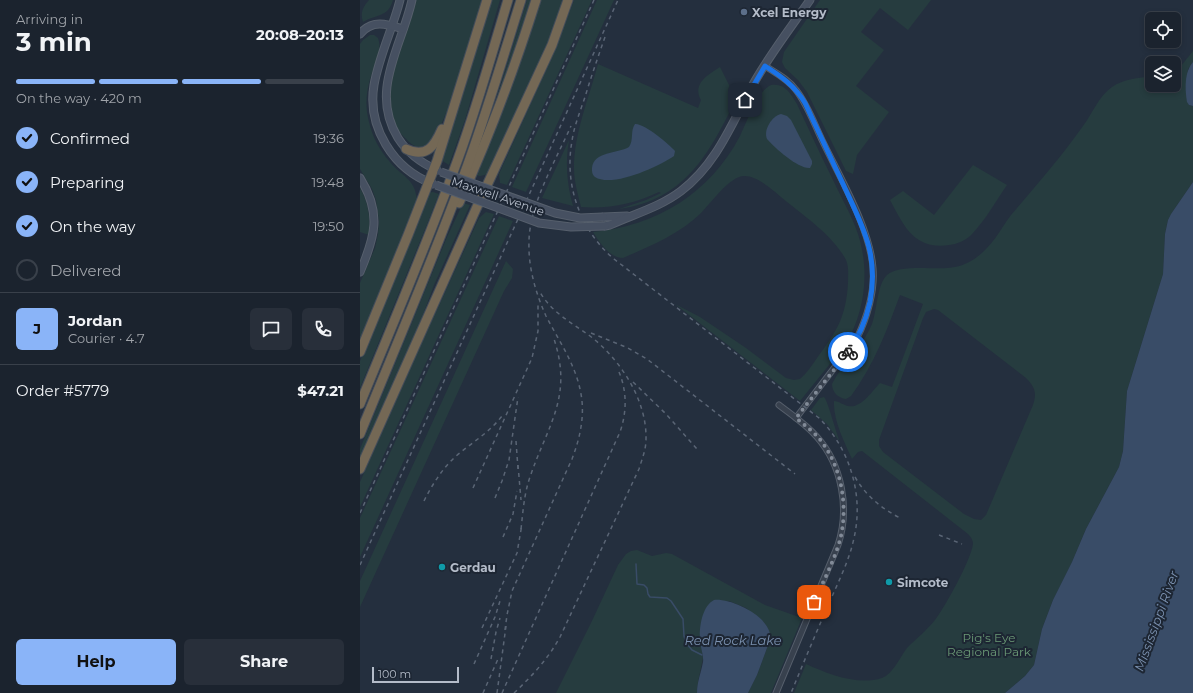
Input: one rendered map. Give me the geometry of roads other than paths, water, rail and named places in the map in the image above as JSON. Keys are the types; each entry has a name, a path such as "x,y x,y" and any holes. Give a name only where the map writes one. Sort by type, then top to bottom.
{"highway":[{"path":"360,352 408,235 432,184 459,89 487,0"},
{"path":"360,404 451,178 481,89 508,0"},
{"path":"360,434 447,221 476,141 521,0"},
{"path":"427,271 488,139 522,45 536,0"},
{"path":"360,469 479,202 552,45 568,0"},
{"path":"406,149 420,152 432,147 459,89"}],"main road":[{"name":"Maxwell Avenue","path":"400,0 393,26 378,69 374,86 373,101 376,121 383,139 394,156 407,170 432,184 527,219 553,225 576,228 610,225 651,209 674,196 692,182 704,170 719,150 753,84 810,0"},
{"name":"Maxwell Avenue","path":"412,0 388,77 385,96 390,123 406,149 418,159 437,170 555,213 580,218 631,216"},
{"path":"360,34 367,27 373,24 382,23 403,29"},
{"path":"360,178 371,201 374,221 372,242 360,272"}],"street":[{"path":"765,66 790,84 802,98 862,225 869,246 873,267 869,305 858,335 844,357 796,418"},
{"path":"776,693 837,549 844,507 837,472 833,461 816,436 779,405"}],"water":[{"path":"1193,62 1193,106 1189,105 1187,102 1186,87 1188,71"},
{"path":"781,114 787,116 791,120 812,161 810,168 793,162 767,139 766,132 769,124 774,117"},
{"path":"635,124 650,130 662,139 675,151 674,156 667,161 635,175 612,180 603,180 595,177 592,168 597,159 601,156 629,147"},
{"name":"Mississippi River","path":"1193,182 1193,693 1005,693 1025,676 1034,665 1042,629 1053,600 1072,562 1086,529 1119,467 1123,451 1127,391 1163,274 1165,234 1168,220"},
{"name":"Red Rock Lake","path":"714,600 731,602 750,611 759,617 769,632 770,640 757,675 748,693 697,693 703,659 700,643 702,618 707,607"}],"waterway":[{"path":"636,564 637,584 644,585 647,588 650,597 667,598 671,601 683,619 686,643 692,650 702,655"}],"railway":[{"path":"360,513 594,0"},
{"path":"360,565 618,0"},
{"path":"605,37 577,119 570,158 570,174 573,190 577,206 584,221 592,235 614,259 819,418 830,430 839,444 852,474 857,505 857,522 852,547 791,693"},
{"path":"505,630 512,591 572,459 581,427 582,402 579,383 571,363 546,316 539,299 531,271 529,251 530,228 538,198 571,126"},
{"path":"514,693 539,667 560,637 639,469 646,443 645,424 642,410 637,395 621,368 601,345 556,311 540,292"},
{"path":"473,488 532,358 538,331 538,303"},
{"path":"591,333 628,348 647,359 795,474"},
{"path":"521,529 528,483 551,425 560,393 561,376 559,357 553,336"},
{"path":"502,693 620,432 624,417 625,394 619,372"},
{"path":"633,382 666,414 697,449"},
{"path":"495,498 509,460 518,397"},
{"path":"424,501 430,489 450,462 486,433 502,416"},
{"path":"516,441 518,469"},
{"path":"518,465 521,500"},
{"path":"855,477 869,496 888,511 902,519"},
{"path":"503,537 513,514 517,491"},
{"path":"482,628 517,553 522,524"},
{"path":"939,535 962,544"},
{"path":"474,664 495,617 500,601"},
{"path":"491,659 500,618"},
{"path":"497,693 506,626"},
{"path":"483,693 498,659"}],"place":[{"name":"Xcel Energy","path":"744,12"},
{"name":"Gerdau","path":"442,567"},
{"name":"Simcote","path":"889,582"}],"park label":[{"name":"Pig's Eye Regional Park","path":"989,644"}]}
